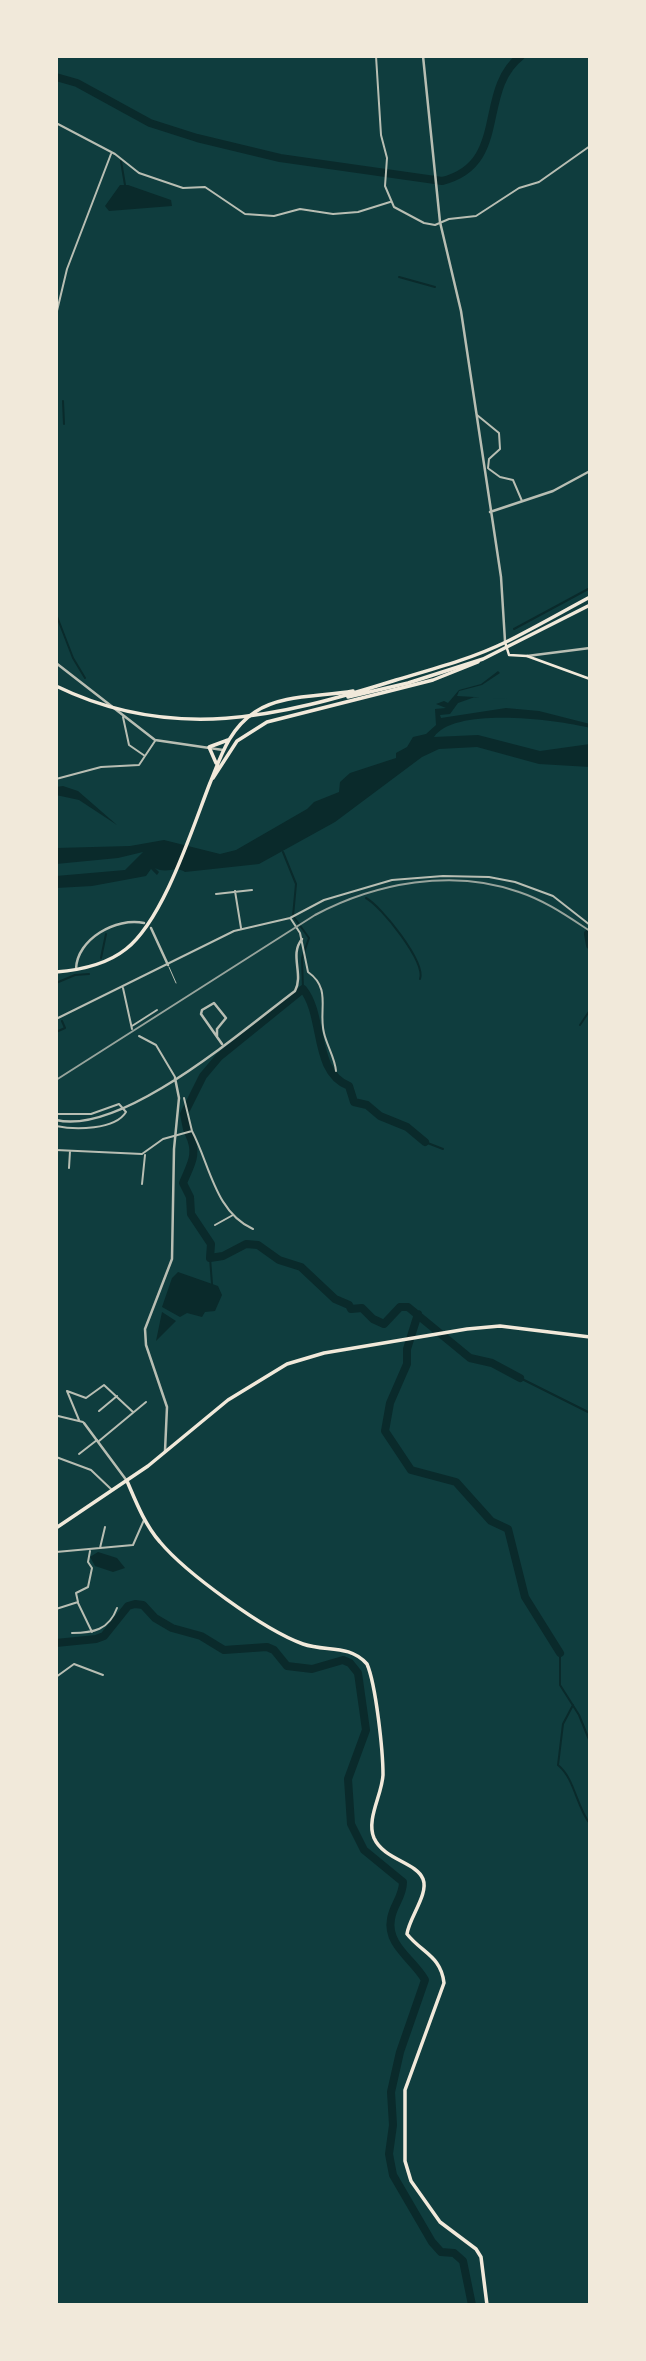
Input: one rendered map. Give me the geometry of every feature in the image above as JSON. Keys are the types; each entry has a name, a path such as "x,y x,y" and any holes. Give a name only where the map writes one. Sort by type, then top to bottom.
{"main road":[{"path":"346,697 505,642 590,597"},
{"path":"223,750 267,722 433,680 506,649 590,605"},
{"path":"505,642 506,649 513,657 527,656 590,679"},
{"path":"56,686 118,710 162,718 207,721 305,707 408,683 483,659"},
{"path":"210,782 223,750 241,723 271,704 379,686"},
{"path":"220,760 209,747 229,739"},
{"path":"56,972 100,963 126,949 149,923 216,768 237,741"},
{"path":"56,1528 127,1481 252,1382 288,1364 324,1353 500,1326 590,1337"},
{"path":"127,1481 145,1519 173,1555 229,1600 289,1638 314,1647 357,1654 367,1664 383,1776 372,1825 374,1838 382,1849 418,1872 424,1880 424,1889 408,1922 407,1934 414,1943 432,1954 442,1971 443,1983 405,2090 404,2161 411,2181 440,2222 449,2232 475,2249 481,2257 487,2305"}],"street":[{"path":"376,56 381,135 387,166 385,181 391,202 398,210 424,223 431,225 476,216 519,188 539,182 590,146"},
{"path":"423,56 440,222 461,311 486,469 501,577 505,642"},
{"path":"56,123 112,152 139,173 183,188 211,190 227,205 245,215 274,216 300,209 333,215 358,212 391,202"},
{"path":"56,315 67,269 112,152"},
{"path":"476,414 499,433 500,449 489,459 486,469"},
{"path":"486,469 500,477 513,480 523,501"},
{"path":"490,512 571,483 590,471"},
{"path":"527,656 590,648"},
{"path":"56,663 155,740 223,750"},
{"path":"123,717 129,745 145,757"},
{"path":"56,779 101,767 139,765 155,740"},
{"path":"56,1020 217,938 241,929 292,918 324,900 392,880 489,877 543,891 564,903 590,925"},
{"path":"216,894 252,890"},
{"path":"235,891 241,929"},
{"path":"292,918 302,939 309,972 318,979 323,989 323,1028 336,1071"},
{"path":"76,969 80,955 107,927 125,922 144,923"},
{"path":"151,928 168,965"},
{"path":"56,1120 93,1121 124,1109 214,1053 295,991 298,980 295,953 302,939"},
{"path":"122,987 129,1004 132,1028 157,1010"},
{"path":"217,1035 219,1026 226,1018 217,1004 202,1010 206,1022 222,1045"},
{"path":"206,1022 219,1026"},
{"path":"139,1036 156,1045 175,1078 179,1098 175,1135 173,1259 145,1329 146,1345 167,1407 165,1451"},
{"path":"184,1098 192,1131 212,1181 233,1216 253,1229"},
{"path":"56,1114 91,1114 119,1104 124,1109 124,1116 100,1125 75,1129 56,1126"},
{"path":"56,1150 145,1153 163,1139 192,1131"},
{"path":"69,1168 70,1150"},
{"path":"142,1184 146,1169 145,1153"},
{"path":"215,1225 233,1216"},
{"path":"79,1420 67,1391 86,1398 104,1385 118,1395 133,1412"},
{"path":"99,1411 118,1395"},
{"path":"79,1454 146,1402"},
{"path":"56,1447 56,1416 79,1420 127,1481"},
{"path":"56,1457 59,1462 91,1470 113,1490"},
{"path":"56,1552 133,1545 145,1519"},
{"path":"99,1549 105,1527"},
{"path":"90,1550 88,1562 92,1568 88,1587 76,1593 93,1633"},
{"path":"56,1609 78,1602"},
{"path":"72,1633 93,1633 111,1620 117,1608"},
{"path":"56,1677 74,1664 103,1675"}],"lane":[{"path":"168,965 176,983"}],"water":[{"path":"120,185 128,185 171,200 172,206 109,211 105,206"},
{"path":"498,671 500,673 482,685 459,691 457,696 475,697 458,703 450,714 440,715 441,718 506,708 539,711 590,724 590,728 532,719 484,718 445,727 434,737 478,735 540,751 590,744 590,767 539,764 477,747 439,749 422,757 335,822 259,864 185,872 155,868 159,872 157,875 151,869 146,876 92,886 56,888 56,876 125,870 143,852 118,858 56,864 56,848 130,846 164,840 220,854 236,850 307,809 314,802 339,792 340,782 350,773 396,758 396,753 407,747 413,737 426,734 436,725 435,709 446,708 436,704 444,701 448,703 459,690 481,684"},
{"path":"63,786 78,791 117,825 79,800 56,795 56,787"},
{"path":"178,1272 218,1286 222,1295 215,1311 205,1312 202,1317 187,1313 180,1317 162,1307 172,1278"},
{"path":"162,1312 176,1321 156,1341"},
{"path":"98,1552 117,1558 125,1568 113,1572 95,1566 90,1557"}],"waterway":[{"path":"514,56 517,59"},
{"path":"56,77 77,83 150,123 197,138 280,158 442,181 463,172 477,159 485,143 499,88 507,71 521,56"},
{"path":"121,161 125,185"},
{"path":"399,277 435,287"},
{"path":"63,401 64,424"},
{"path":"514,629 590,588"},
{"path":"56,614 73,658 85,678"},
{"path":"283,852 296,884 293,916 309,938 302,958 303,989"},
{"path":"366,898 391,923 410,948 420,971 420,979"},
{"path":"101,958 106,934"},
{"path":"588,934 590,945"},
{"path":"56,983 75,975 89,974"},
{"path":"187,1129 184,1114 203,1076 219,1057 303,989 310,1000 329,1069 337,1079 349,1086 354,1102 367,1105 380,1116 407,1127 425,1142"},
{"path":"580,1025 590,1010"},
{"path":"57,1037 56,1032 65,1028 62,1021"},
{"path":"189,1134 193,1154 183,1183 190,1197 191,1214 211,1244 210,1258 223,1256 246,1244 258,1245 279,1260 301,1267 335,1299 349,1305 351,1309 362,1308 373,1319 384,1324 400,1307 408,1307 470,1358 492,1363 520,1378"},
{"path":"425,1142 443,1149"},
{"path":"210,1258 212,1284"},
{"path":"418,1314 407,1349 407,1364 390,1403 385,1431 411,1470 456,1482 491,1521 508,1529 525,1597 560,1653"},
{"path":"520,1378 590,1413"},
{"path":"56,1643 104,1636 128,1606 135,1604 143,1605 155,1618 172,1628 201,1636 224,1650 267,1647 274,1650 287,1666 312,1669 343,1660 350,1663 358,1673 366,1730 348,1779 351,1824 364,1850 403,1882 391,1919 393,1937 425,1980 400,2052 391,2092 393,2125 389,2154 393,2175 432,2242 441,2252 454,2253 463,2261 472,2305"},
{"path":"560,1653 560,1685 579,1715 590,1742"},
{"path":"573,1705 563,1724 558,1765 568,1778 590,1824"}],"railway":[{"path":"56,1080 315,915 338,904 389,887 441,880 494,885 538,900 590,931"}]}
